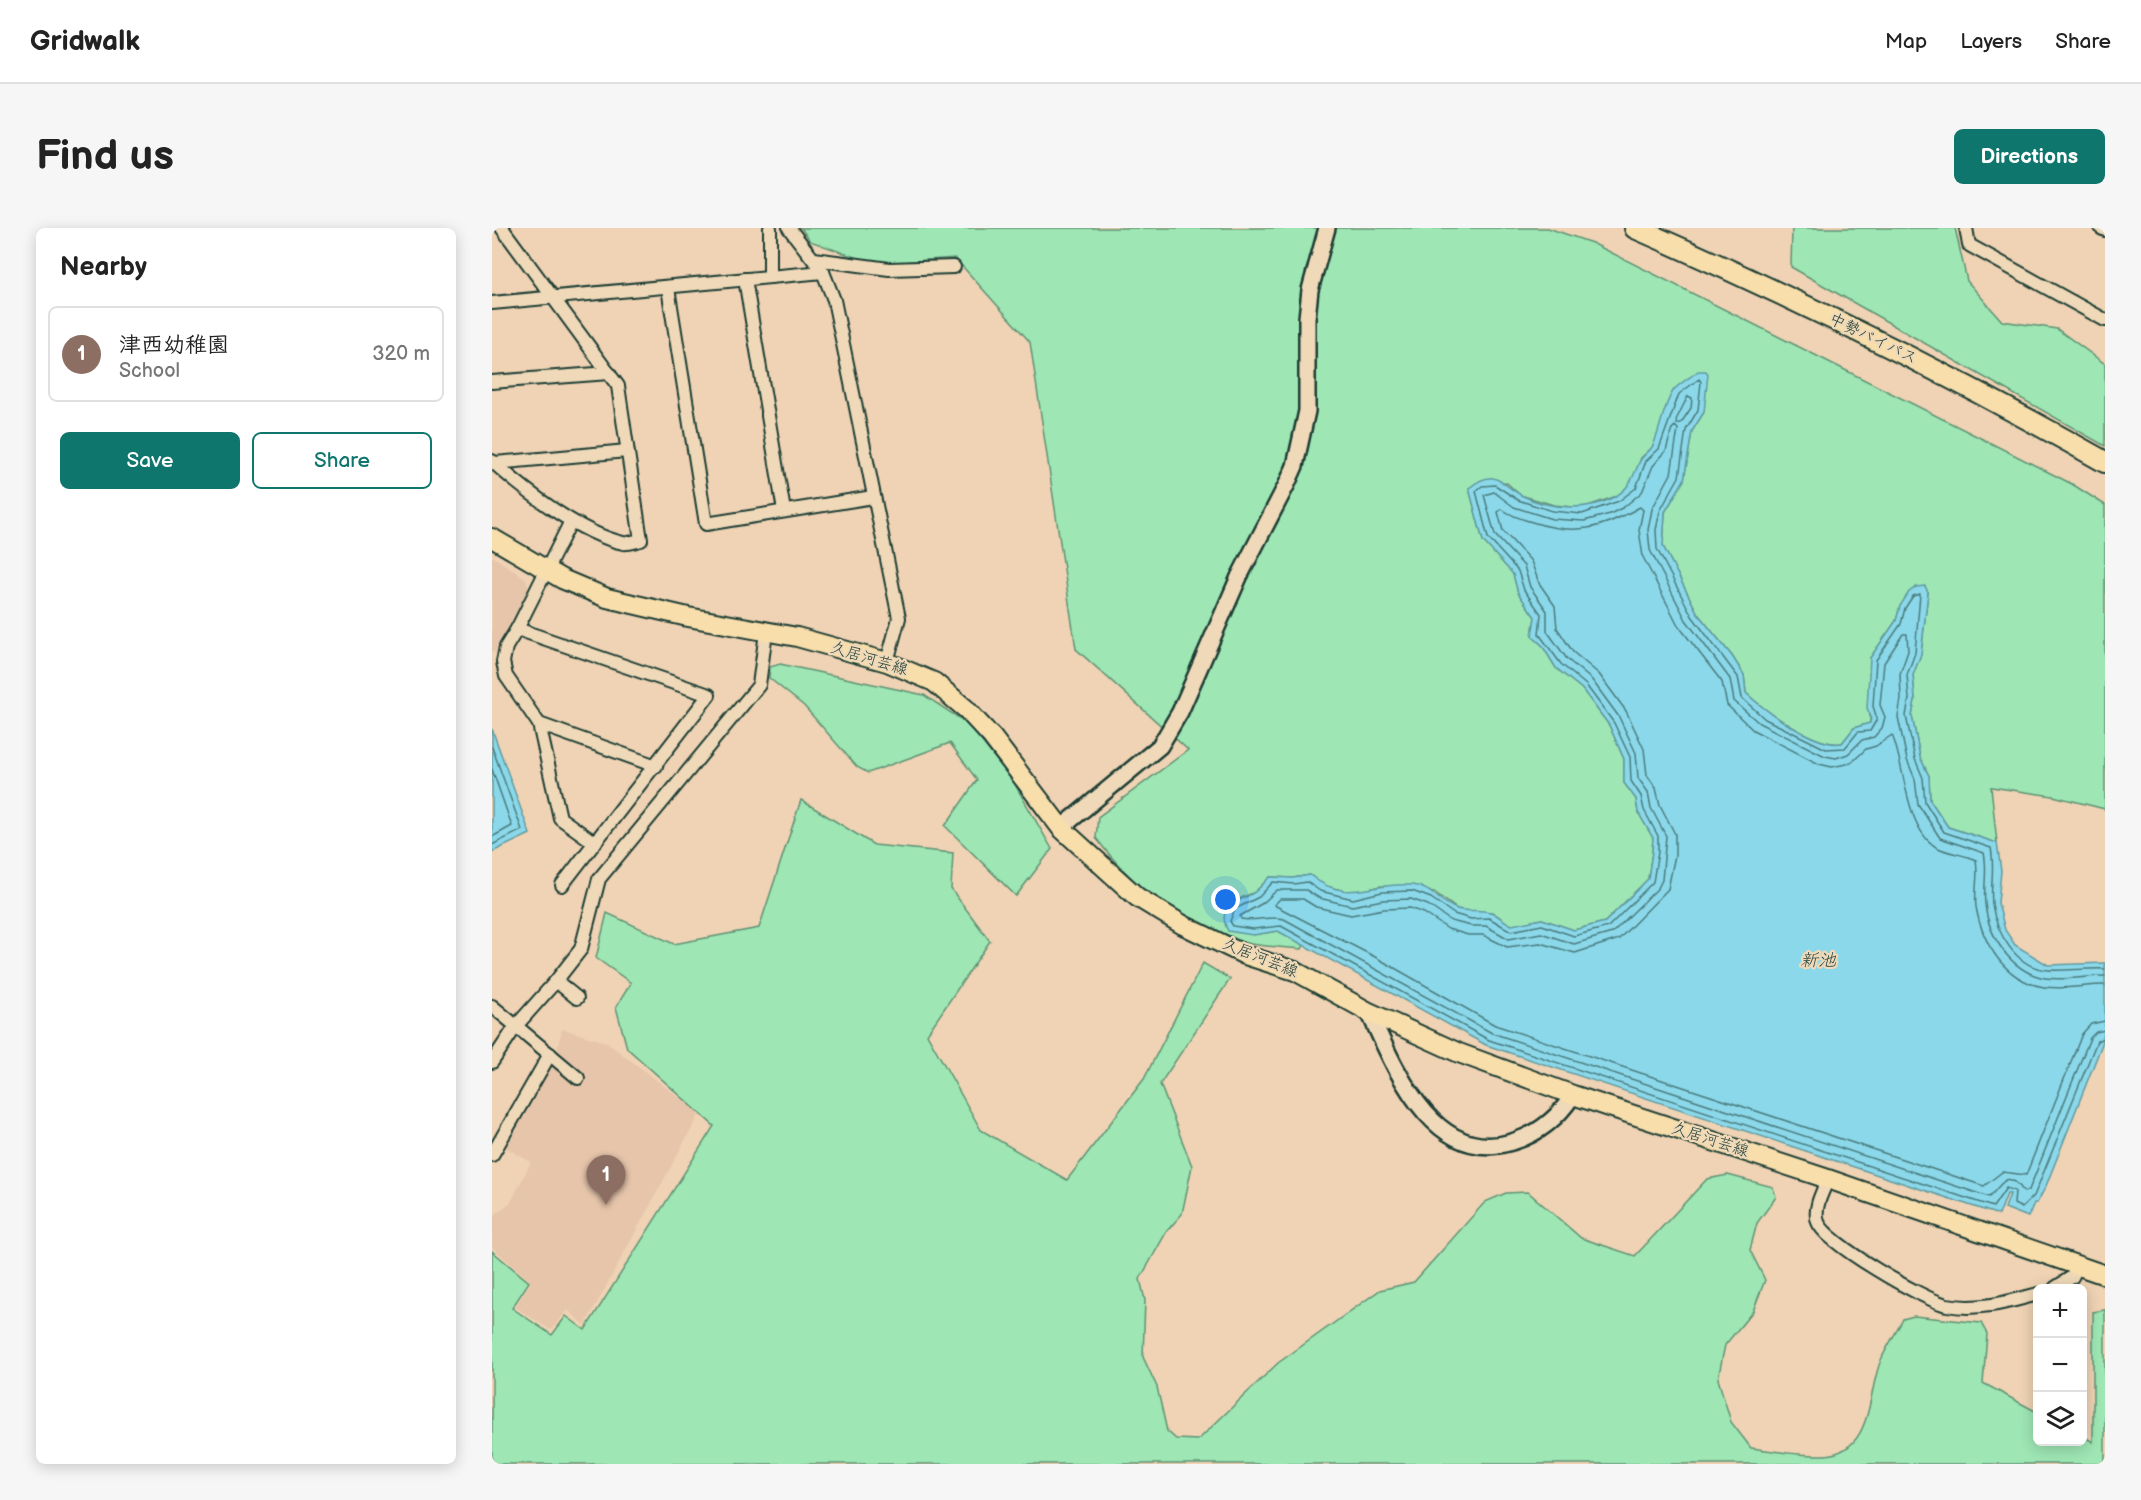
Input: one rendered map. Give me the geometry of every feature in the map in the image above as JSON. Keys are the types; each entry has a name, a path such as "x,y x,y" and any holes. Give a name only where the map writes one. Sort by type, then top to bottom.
{"highway":[{"name":"中勢バイパス","path":"1635,228 1777,291 1991,397 2105,462"}],"main road":[{"name":"久居河芸線","path":"492,538 547,571 583,589 634,606 766,632 887,662 934,682 966,709 992,737 1061,828 1107,872 1163,914 1245,955 1295,971 1369,1012 1459,1053 1573,1095 1828,1179 2105,1275"}],"street":[{"path":"493,462 520,486 571,521 625,544 641,540 618,386 502,228"},
{"path":"770,228 770,277"},
{"path":"789,228 823,272 834,300 899,618 887,662"},
{"path":"1061,828 1160,746 1180,712 1239,577 1295,466 1307,411 1309,300 1327,228"},
{"path":"1966,228 1969,245 2105,320"},
{"path":"2101,228 2105,230"},
{"path":"814,259 889,270 954,267"},
{"path":"492,303 823,272"},
{"path":"745,279 784,511"},
{"path":"668,288 706,524 873,497"},
{"path":"492,382 609,373"},
{"path":"493,462 627,451"},
{"path":"571,521 506,647 503,663 506,676 539,724 560,818 595,843"},
{"path":"517,628 709,695 656,766 561,885"},
{"path":"492,1062 516,1026 581,949 599,879 759,685 766,632"},
{"path":"539,724 656,766"},
{"path":"556,981 577,998"},
{"path":"492,1006 578,1078"},
{"path":"1369,1012 1407,1088 1423,1111 1436,1124 1464,1141 1483,1145 1502,1145 1518,1140 1548,1124 1562,1112 1573,1095"},
{"path":"492,1155 550,1054"},
{"path":"1828,1179 1816,1216 1819,1225 1835,1241 1912,1291 1933,1301 1969,1307 1997,1305 2033,1295"},
{"path":"2061,1284 2072,1277 2078,1265"}],"shaded area":[{"path":"492,556 525,578 529,588 499,646 498,654 492,651"},
{"path":"562,1029 606,1042 700,1113 585,1325 568,1310 551,1330 515,1307 531,1282 492,1247 492,1217 511,1202 531,1162 505,1147 551,1065 577,1087 584,1075 557,1051"}],"green space":[{"path":"801,228 1548,228 1592,243 2072,484 2105,505 2105,809 2053,796 1991,787 1997,843 1948,827 1930,800 1929,776 1920,757 1912,716 1915,700 1913,675 1921,654 1928,592 1900,606 1896,621 1870,658 1870,723 1854,728 1842,743 1831,743 1805,734 1777,718 1746,693 1744,675 1732,656 1698,614 1663,546 1665,512 1684,480 1692,431 1704,412 1682,384 1674,390 1654,446 1641,458 1631,484 1617,496 1582,508 1554,505 1520,495 1507,483 1469,488 1483,541 1513,574 1518,593 1535,617 1532,636 1542,645 1556,668 1582,689 1609,725 1624,759 1624,783 1636,799 1638,812 1653,838 1648,879 1605,922 1574,930 1542,919 1512,926 1492,912 1472,913 1457,909 1434,892 1381,886 1353,893 1322,885 1310,875 1293,878 1270,877 1255,892 1239,899 1253,935 1278,931 1304,945 1302,949 1247,943 1203,928 1162,904 1144,889 1096,838 1098,817 1188,750 1076,649 1030,342 955,258 874,264 810,241"},
{"path":"1792,228 1955,228 1967,281 2002,321 2057,329 2105,364 2105,446 1791,267"},
{"path":"780,664 924,695 968,724 1014,783 1052,849 1016,896 945,826 977,780 950,743 868,773 857,767 804,706 769,678 770,667"},
{"path":"801,800 874,845 953,853 951,889 990,941 927,1034 981,1130 1067,1180 1144,1079 1203,963 1230,979 1160,1084 1192,1166 1182,1214 1167,1231 1140,1279 1145,1300 1143,1357 1157,1387 1167,1431 1176,1439 1198,1440 1278,1363 1380,1290 1414,1282 1485,1202 1506,1193 1528,1192 1581,1238 1635,1256 1707,1179 1728,1175 1773,1187 1776,1197 1757,1223 1750,1250 1765,1280 1753,1311 1725,1345 1718,1379 1731,1422 1751,1448 1824,1455 1840,1451 1852,1443 1866,1418 1883,1355 1903,1319 1914,1316 1981,1323 1987,1334 1983,1383 2033,1410 2033,1446 2087,1446 2087,1438 2093,1442 2093,1312 2105,1310 2105,1464 492,1464 492,1251 529,1282 512,1308 552,1335 566,1316 585,1330 714,1126 627,1048 616,1007 631,983 596,958 607,913 674,944 759,928"}],"water":[{"name":"新池","path":"1698,371 1706,371 1708,374 1704,412 1692,431 1684,480 1665,512 1663,546 1698,614 1732,656 1744,675 1746,693 1777,718 1805,734 1831,743 1842,743 1854,728 1870,723 1871,717 1867,708 1870,658 1896,621 1900,606 1909,592 1916,587 1925,586 1928,592 1921,654 1913,675 1915,700 1912,716 1920,757 1929,776 1930,800 1948,827 1997,843 2001,871 1998,903 2005,930 2015,945 2048,965 2105,963 2105,1028 2102,1044 2046,1186 2037,1203 2034,1203 2028,1217 2005,1208 2010,1194 2007,1194 1999,1215 1486,1045 1278,931 1253,935 1228,931 1224,915 1227,909 1256,891 1270,877 1293,878 1310,875 1324,884 1348,891 1397,885 1419,886 1457,909 1490,912 1512,925 1542,919 1574,930 1605,922 1648,879 1653,838 1638,812 1636,799 1624,783 1624,759 1609,725 1582,689 1556,668 1542,645 1532,636 1535,617 1518,593 1513,574 1483,541 1469,488 1478,482 1492,478 1532,500 1568,507 1592,505 1614,497 1627,486 1641,459 1653,446 1673,391"},
{"path":"492,729 530,834 492,852"}],"place":[{"name":"津西幼稚園","path":"606,1205"}]}
